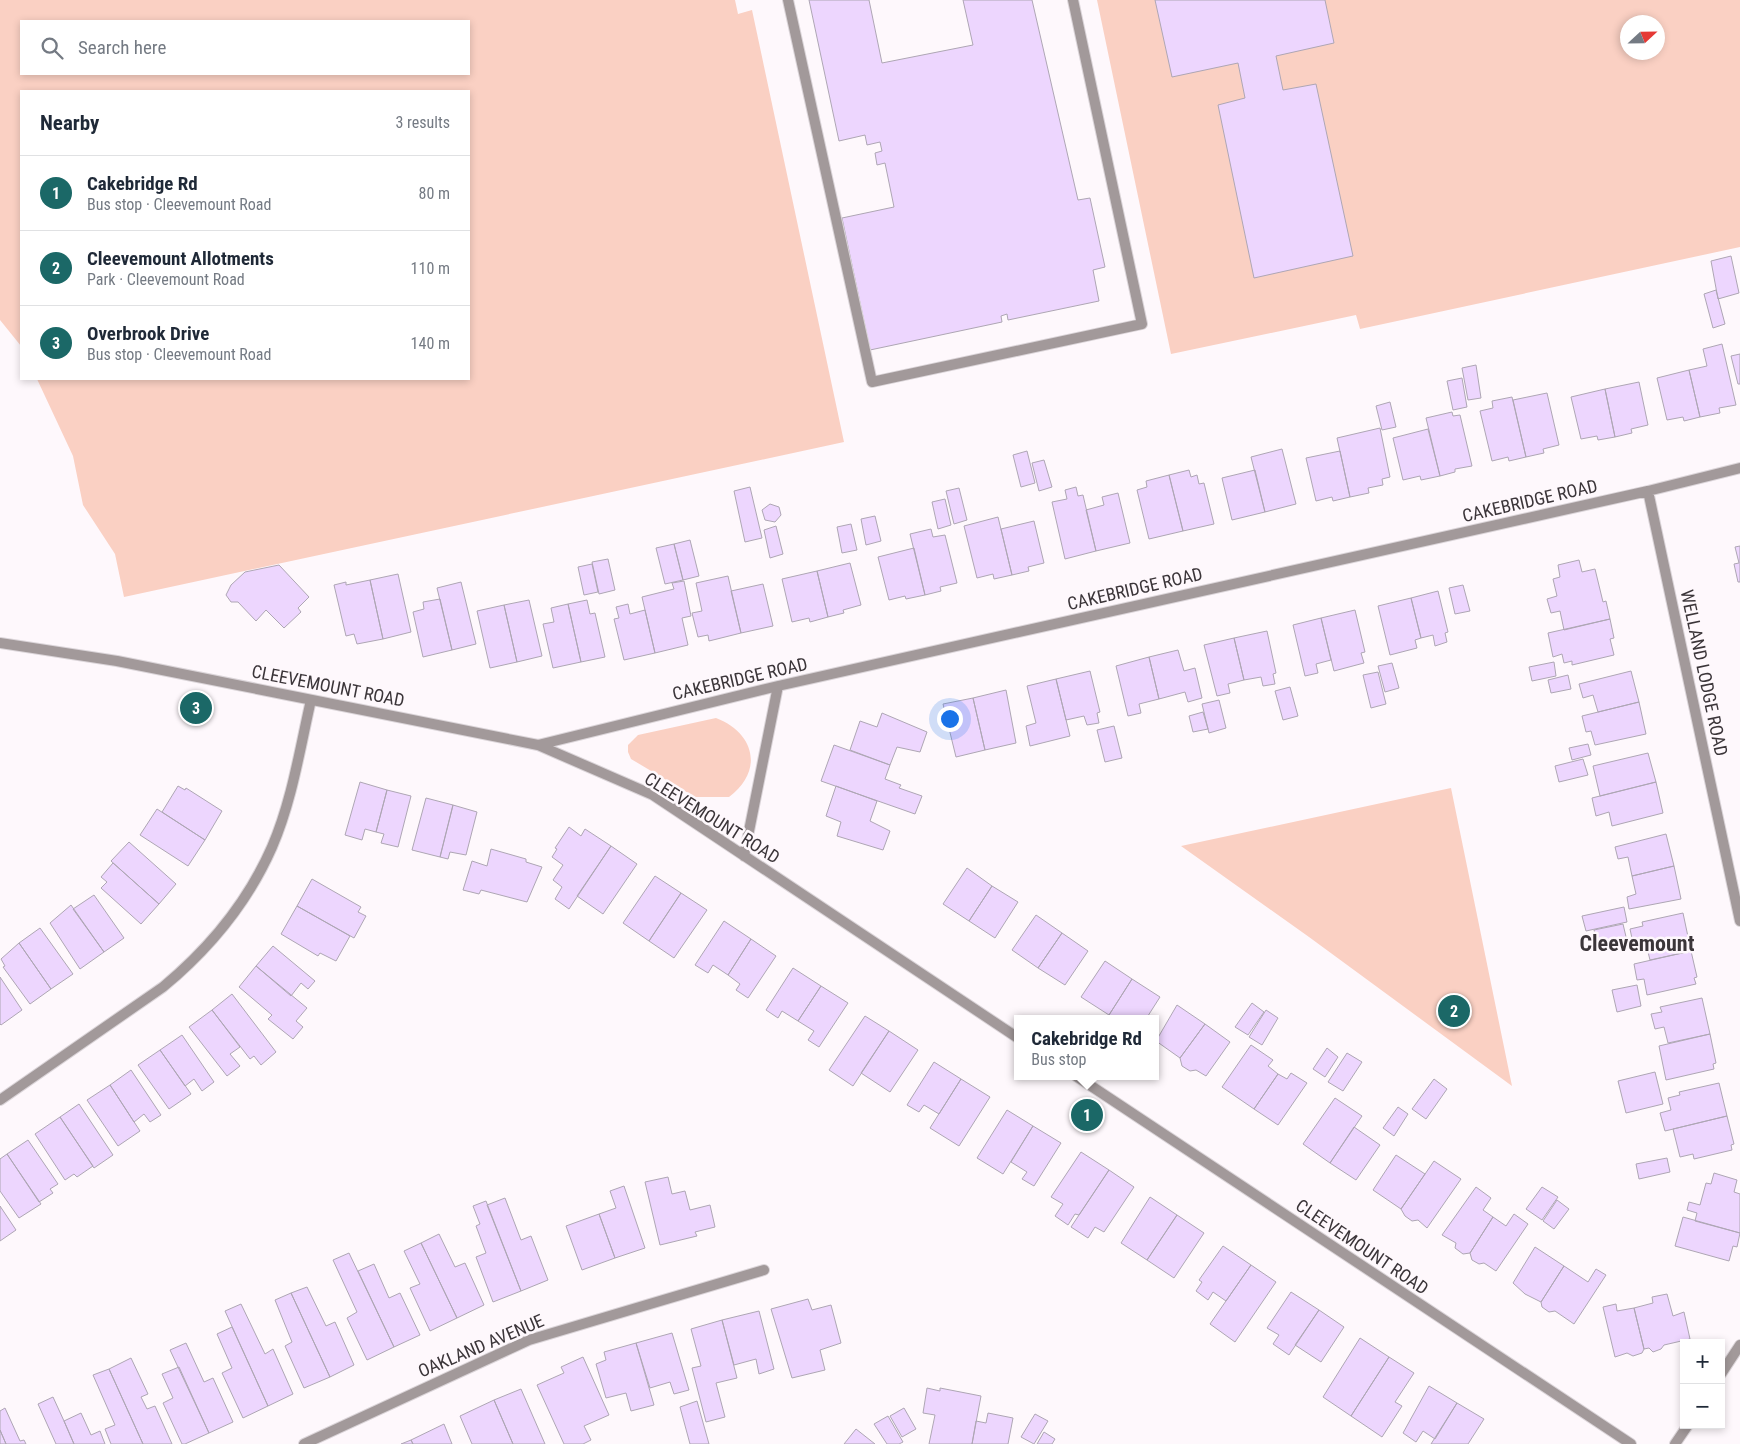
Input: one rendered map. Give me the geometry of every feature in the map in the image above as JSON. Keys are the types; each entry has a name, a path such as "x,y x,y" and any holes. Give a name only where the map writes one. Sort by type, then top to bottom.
{"street":[{"path":"788,0 872,382 1142,324 1073,0"},
{"name":"CAKEBRIDGE ROAD","path":"538,745 778,686 1648,491 1740,468"},
{"name":"WELLAND LODGE ROAD","path":"1648,491 1740,921"},
{"name":"CLEEVEMOUNT ROAD","path":"0,643 117,661 538,745 653,794 1014,1035"},
{"path":"744,856 778,686"},
{"path":"0,1100 163,987 193,961 231,920 254,884 272,846 286,805 311,700"},
{"name":"CLEEVEMOUNT ROAD","path":"1082,1080 1631,1444"},
{"name":"OAKLAND AVENUE","path":"304,1444 529,1340 764,1270"},
{"path":"1725,1368 1740,1345"},
{"path":"1675,1444 1685,1429"}],"shaded area":[{"path":"0,0 735,0 738,14 752,10 844,442 124,597 115,554 83,505 73,456 37,380 470,380 470,90 20,90 20,345 0,320"},
{"path":"1097,0 1740,0 1740,247 1360,329 1356,315 1171,354"},
{"path":"716,718 739,733 750,753 751,765 747,776 740,787 729,797 695,797 631,759 628,745 638,735"},
{"path":"1451,788 1512,1086 1181,846"}],"building":[{"path":"809,0 869,0 882,63 973,45 963,0 1032,0 1078,200 1090,198 1105,267 1093,270 1099,301 1008,320 1007,314 1001,316 1002,322 870,350 842,218 894,207 885,163 877,165 875,153 882,151 880,142 867,145 865,135 839,141"},
{"path":"1155,0 1325,0 1334,43 1276,56 1283,90 1316,84 1353,256 1254,278 1218,105 1245,98 1238,63 1172,77"},
{"path":"1731,256 1739,293 1718,299 1711,261"},
{"path":"1716,290 1725,324 1713,328 1704,294"},
{"path":"1722,344 1736,405 1719,408 1720,413 1700,417 1689,370 1707,366 1703,349"},
{"path":"1740,354 1740,384 1738,384 1731,356"},
{"path":"1476,365 1481,398 1468,400 1462,368"},
{"path":"1689,370 1700,417 1684,421 1683,417 1667,420 1657,378"},
{"path":"1462,378 1467,407 1453,410 1447,381"},
{"path":"1639,382 1648,425 1631,429 1632,433 1615,437 1605,389"},
{"path":"1605,389 1615,437 1598,440 1597,436 1581,439 1571,397"},
{"path":"1547,393 1559,445 1543,449 1544,453 1526,457 1513,400"},
{"path":"1512,397 1526,457 1509,461 1508,457 1492,461 1480,411 1493,408 1492,401"},
{"path":"1390,402 1396,427 1382,430 1376,406"},
{"path":"1452,412 1453,416 1460,415 1472,466 1455,469 1455,472 1440,476 1426,418"},
{"path":"1380,428 1390,477 1382,479 1383,485 1368,488 1369,493 1350,497 1337,438"},
{"path":"1428,429 1440,476 1421,480 1420,476 1403,480 1393,438"},
{"path":"1282,449 1296,504 1265,512 1251,457"},
{"path":"1027,451 1035,483 1021,487 1013,455"},
{"path":"1340,451 1350,497 1333,501 1332,497 1316,501 1306,458"},
{"path":"1044,460 1052,487 1039,491 1032,463"},
{"path":"1189,470 1191,477 1197,475 1199,484 1204,483 1214,524 1183,531 1169,475"},
{"path":"1255,470 1265,512 1232,520 1222,478"},
{"path":"1169,475 1183,531 1149,539 1137,490 1147,487 1146,481"},
{"path":"750,487 762,538 745,542 734,491"},
{"path":"1076,487 1078,496 1083,495 1096,551 1065,559 1052,502 1067,499 1065,490"},
{"path":"959,488 967,520 954,524 946,491"},
{"path":"1118,493 1130,543 1096,551 1086,510 1104,505 1102,497"},
{"path":"945,499 951,525 938,529 932,502"},
{"path":"770,504 779,507 781,515 775,522 765,520 762,510"},
{"path":"875,516 881,541 866,545 861,519"},
{"path":"998,517 1012,575 994,579 993,574 977,578 964,526"},
{"path":"1034,521 1044,563 1028,567 1029,571 1012,575 1001,529"},
{"path":"851,524 857,550 842,553 837,527"},
{"path":"776,526 783,554 770,558 764,530"},
{"path":"931,529 933,537 945,535 957,583 940,587 941,591 925,595 910,534"},
{"path":"690,540 699,576 683,580 674,544"},
{"path":"674,544 683,580 665,584 656,548"},
{"path":"1740,546 1740,582 1738,582 1734,564 1739,563 1735,547"},
{"path":"914,548 925,595 906,599 905,596 889,600 878,557"},
{"path":"608,559 615,590 599,594 592,562"},
{"path":"1579,560 1582,572 1595,569 1603,602 1606,601 1610,619 1564,630 1560,611 1551,613 1547,599 1557,596 1553,579 1560,577 1558,565"},
{"path":"850,563 861,605 843,610 844,613 828,617 817,571"},
{"path":"592,564 598,592 584,595 578,567"},
{"path":"279,565 309,597 298,608 301,612 284,628 266,610 256,621 238,602 231,602 226,595 231,585 245,572"},
{"path":"817,571 828,617 810,622 809,618 792,622 782,579"},
{"path":"398,574 411,632 383,639 370,580"},
{"path":"728,576 741,633 709,641 708,635 698,637 692,613 702,611 696,583"},
{"path":"370,580 383,639 357,644 354,634 346,636 334,585 346,582 346,585"},
{"path":"684,581 691,616 682,618 688,645 655,653 642,597 674,589 672,583"},
{"path":"461,582 476,644 452,650 437,588"},
{"path":"763,584 773,626 741,633 731,591"},
{"path":"1463,585 1470,611 1455,614 1449,588"},
{"path":"1438,591 1448,632 1445,633 1447,642 1435,646 1433,635 1421,638 1411,598"},
{"path":"1411,598 1421,638 1415,640 1417,648 1390,655 1378,606"},
{"path":"440,599 452,650 423,657 413,612 424,609 423,602"},
{"path":"529,600 542,656 517,662 504,605"},
{"path":"587,600 590,614 595,613 605,657 581,662 568,604"},
{"path":"568,604 581,662 553,668 543,624 554,622 551,608"},
{"path":"628,604 630,614 645,610 655,653 624,660 614,619 619,618 616,607"},
{"path":"504,605 517,662 490,668 477,611"},
{"path":"1355,610 1365,652 1361,653 1364,663 1334,671 1321,618"},
{"path":"1321,618 1331,660 1316,664 1318,673 1305,676 1293,625"},
{"path":"1610,619 1614,638 1610,639 1614,655 1572,665 1572,661 1564,663 1562,654 1553,657 1548,633"},
{"path":"1267,631 1276,673 1273,674 1275,684 1263,686 1261,677 1244,680 1234,638"},
{"path":"1234,638 1244,680 1228,684 1230,693 1217,696 1204,645"},
{"path":"1178,650 1184,671 1195,668 1202,698 1188,702 1185,692 1159,699 1149,657"},
{"path":"1149,657 1159,699 1139,704 1141,713 1128,716 1116,666"},
{"path":"1554,662 1556,676 1532,681 1529,667"},
{"path":"1392,663 1399,688 1385,692 1378,666"},
{"path":"1090,671 1100,712 1097,713 1099,723 1087,725 1084,716 1066,720 1056,679"},
{"path":"1631,671 1639,702 1598,712 1593,695 1583,698 1579,684"},
{"path":"1378,672 1386,704 1371,708 1363,675"},
{"path":"1568,675 1571,689 1551,693 1548,680"},
{"path":"1056,679 1070,736 1030,746 1026,726 1036,723 1027,686"},
{"path":"1290,687 1298,716 1283,720 1275,691"},
{"path":"1006,690 1016,743 985,750 973,698"},
{"path":"973,698 985,750 956,757 943,704"},
{"path":"1219,700 1226,728 1209,733 1202,704"},
{"path":"1639,702 1646,734 1595,745 1591,731 1586,732 1582,716"},
{"path":"1203,712 1208,729 1193,732 1189,716"},
{"path":"882,713 927,732 920,752 897,747 890,765 850,750 860,721 877,727"},
{"path":"1114,726 1122,758 1105,762 1097,730"},
{"path":"1588,744 1591,755 1572,760 1569,748"},
{"path":"834,745 890,765 885,779 901,785 899,788 922,796 915,814 821,781"},
{"path":"1648,753 1656,782 1600,796 1593,766"},
{"path":"1583,759 1588,775 1559,782 1555,766"},
{"path":"360,782 387,790 376,832 365,829 362,840 345,835"},
{"path":"1656,782 1663,813 1612,826 1609,812 1596,816 1592,798"},
{"path":"178,786 185,790 186,788 222,811 205,840 162,812"},
{"path":"836,786 877,801 870,821 890,831 883,850 837,836 841,822 826,816"},
{"path":"387,790 411,796 398,847 381,843 384,834 376,832"},
{"path":"426,798 453,805 440,857 412,850"},
{"path":"453,805 477,812 466,855 450,852 448,859 440,857"},
{"path":"157,809 205,840 188,866 140,835"},
{"path":"569,827 581,836 585,829 611,846 569,909 555,899 562,887 553,880 563,865 552,857 557,849 555,848"},
{"path":"1666,834 1674,866 1632,876 1628,857 1618,859 1615,847"},
{"path":"129,842 176,884 159,904 111,861"},
{"path":"611,846 637,864 603,914 577,896"},
{"path":"491,849 526,859 526,862 542,867 527,902 481,890 479,894 463,890 472,861 487,866"},
{"path":"113,863 159,904 141,924 101,888 107,882 101,877"},
{"path":"1674,866 1681,899 1629,909 1627,897 1636,894 1632,876"},
{"path":"967,868 992,886 969,921 943,904"},
{"path":"655,876 681,893 649,941 623,923"},
{"path":"312,879 361,907 358,912 366,916 354,938 297,906"},
{"path":"992,886 1018,902 995,938 969,921"},
{"path":"681,893 707,910 674,958 649,941"},
{"path":"94,895 124,938 104,952 73,909"},
{"path":"71,905 104,952 80,969 50,923"},
{"path":"297,906 350,936 336,961 320,953 318,956 281,934"},
{"path":"1624,907 1627,922 1586,931 1582,916"},
{"path":"1683,913 1691,951 1650,960 1645,940 1633,943 1630,929 1643,926 1642,922"},
{"path":"1036,915 1062,933 1038,968 1012,950"},
{"path":"724,921 751,939 728,975 713,965 708,973 695,965"},
{"path":"1623,924 1627,941 1598,947 1594,930"},
{"path":"40,928 73,974 51,989 19,943"},
{"path":"1062,933 1088,951 1065,985 1038,968"},
{"path":"751,939 776,956 748,998 736,990 740,984 728,975"},
{"path":"19,943 51,989 30,1004 3,967 5,966 1,959"},
{"path":"273,946 315,981 308,989 301,983 291,996 256,966"},
{"path":"1691,951 1697,977 1694,978 1696,984 1647,995 1644,979 1637,980 1634,964"},
{"path":"1105,961 1132,979 1109,1015 1081,997"},
{"path":"256,966 307,1008 296,1021 303,1027 293,1039 268,1019 272,1015 239,987"},
{"path":"793,968 821,986 798,1021 782,1011 778,1018 766,1010"},
{"path":"0,977 22,1010 1,1025 0,1024"},
{"path":"1132,979 1160,997 1149,1015 1109,1015"},
{"path":"1637,985 1641,1006 1617,1012 1612,990"},
{"path":"821,986 848,1003 819,1047 808,1040 814,1031 798,1021"},
{"path":"232,994 276,1052 261,1065 254,1056 250,1059 212,1010"},
{"path":"1702,998 1710,1034 1668,1043 1664,1027 1655,1029 1651,1014 1662,1012 1660,1007"},
{"path":"1252,1003 1264,1012 1248,1035 1235,1027"},
{"path":"1177,1005 1205,1024 1180,1058 1159,1043 1159,1036"},
{"path":"212,1010 240,1047 230,1054 240,1066 227,1076 189,1027"},
{"path":"1266,1010 1278,1018 1262,1045 1249,1037"},
{"path":"865,1016 889,1031 853,1086 829,1070"},
{"path":"1205,1024 1230,1042 1206,1076 1196,1070 1190,1071 1182,1066 1180,1058"},
{"path":"889,1031 918,1050 890,1092 861,1073"},
{"path":"1710,1034 1716,1063 1713,1064 1714,1069 1666,1080 1659,1046"},
{"path":"182,1035 214,1082 202,1091 194,1079 185,1086 160,1050"},
{"path":"1251,1045 1273,1060 1268,1066 1278,1074 1254,1109 1222,1087"},
{"path":"1327,1048 1338,1057 1325,1077 1313,1069"},
{"path":"160,1050 191,1094 169,1109 138,1065"},
{"path":"1347,1053 1362,1062 1343,1091 1328,1082"},
{"path":"934,1062 961,1079 939,1114 924,1105 919,1112 907,1105"},
{"path":"131,1070 161,1115 150,1122 144,1114 134,1122 110,1085"},
{"path":"1655,1072 1663,1104 1626,1113 1618,1081"},
{"path":"1291,1073 1307,1083 1278,1125 1254,1109 1278,1074 1287,1079"},
{"path":"961,1079 990,1097 959,1146 930,1128"},
{"path":"1434,1079 1447,1089 1426,1119 1412,1109"},
{"path":"1719,1083 1727,1116 1665,1131 1660,1113 1671,1110 1668,1098 1680,1095 1679,1092"},
{"path":"110,1085 140,1131 118,1146 87,1100"},
{"path":"1335,1098 1362,1116 1330,1163 1303,1144"},
{"path":"79,1104 113,1155 94,1168 60,1117"},
{"path":"1398,1107 1408,1114 1394,1136 1383,1128"},
{"path":"1007,1110 1033,1126 1003,1174 977,1158"},
{"path":"1727,1116 1734,1144 1731,1145 1732,1150 1694,1159 1693,1154 1680,1157 1673,1129"},
{"path":"60,1117 93,1166 77,1177 74,1174 65,1180 35,1134"},
{"path":"1033,1126 1061,1143 1034,1186 1022,1179 1027,1172 1011,1162"},
{"path":"1354,1127 1380,1145 1356,1180 1330,1163"},
{"path":"28,1140 58,1184 50,1189 53,1193 39,1202 7,1154"},
{"path":"1081,1152 1109,1170 1079,1215 1075,1214 1068,1225 1055,1216 1063,1204 1051,1197"},
{"path":"7,1154 41,1204 19,1218 0,1191 0,1159"},
{"path":"1396,1155 1425,1174 1401,1209 1373,1190"},
{"path":"1667,1158 1670,1172 1639,1179 1636,1164"},
{"path":"1434,1161 1461,1179 1427,1228 1418,1220 1412,1221 1405,1216 1401,1209"},
{"path":"1109,1170 1134,1187 1104,1232 1095,1227 1088,1238 1071,1227"},
{"path":"1714,1173 1737,1180 1734,1192 1740,1194 1740,1233 1695,1221 1697,1213 1687,1210 1689,1202 1700,1205 1706,1183 1711,1184"},
{"path":"668,1177 672,1194 685,1191 690,1210 710,1205 715,1227 695,1232 697,1236 660,1245 645,1182"},
{"path":"624,1186 645,1248 615,1258 599,1214 616,1208 610,1191"},
{"path":"1476,1187 1491,1198 1483,1210 1493,1217 1470,1253 1463,1254 1455,1248 1456,1243 1442,1235"},
{"path":"1542,1187 1558,1197 1542,1220 1526,1209"},
{"path":"1150,1197 1177,1215 1147,1260 1121,1243"},
{"path":"505,1198 521,1240 531,1236 548,1280 521,1291 487,1205"},
{"path":"1557,1200 1569,1209 1554,1229 1543,1221"},
{"path":"486,1201 521,1291 493,1302 476,1257 486,1253 476,1226 480,1224 473,1206"},
{"path":"0,1206 16,1230 0,1241"},
{"path":"599,1214 615,1258 582,1270 566,1226"},
{"path":"1514,1214 1528,1224 1496,1271 1484,1263 1479,1264 1472,1260 1470,1253 1493,1217 1506,1226"},
{"path":"1177,1215 1204,1233 1174,1278 1147,1260"},
{"path":"1683,1217 1740,1233 1737,1247 1733,1246 1729,1261 1675,1246"},
{"path":"439,1234 455,1267 465,1263 484,1305 457,1318 421,1243"},
{"path":"421,1243 457,1318 430,1331 410,1288 420,1284 404,1251"},
{"path":"1223,1246 1251,1265 1226,1301 1213,1292 1208,1300 1196,1291 1202,1282 1199,1280"},
{"path":"1535,1247 1564,1266 1541,1302 1525,1294 1513,1283"},
{"path":"349,1253 394,1347 367,1360 347,1318 357,1312 333,1260"},
{"path":"374,1264 389,1298 400,1293 420,1335 394,1347 358,1271"},
{"path":"1251,1265 1276,1282 1235,1342 1210,1324"},
{"path":"1564,1266 1588,1282 1596,1269 1606,1275 1574,1324 1555,1311 1549,1312 1542,1307 1541,1302"},
{"path":"307,1287 326,1326 335,1322 354,1365 330,1377 291,1293"},
{"path":"1291,1292 1319,1310 1289,1355 1273,1344 1279,1335 1267,1328"},
{"path":"291,1293 330,1377 304,1388 285,1346 292,1342 275,1300"},
{"path":"1667,1294 1673,1316 1684,1312 1690,1339 1680,1339 1680,1341 1664,1345 1661,1349 1653,1352 1649,1348 1644,1349 1634,1308 1653,1303 1652,1297"},
{"path":"808,1299 812,1310 831,1305 841,1343 820,1350 825,1370 792,1378 771,1309"},
{"path":"241,1304 265,1354 273,1349 293,1394 268,1406 225,1311"},
{"path":"1616,1304 1617,1311 1634,1308 1644,1349 1642,1353 1633,1356 1627,1353 1615,1357 1603,1307"},
{"path":"1319,1310 1344,1327 1321,1362 1295,1345"},
{"path":"759,1311 774,1369 759,1374 756,1359 734,1365 722,1320"},
{"path":"722,1320 737,1378 716,1383 725,1417 706,1422 692,1368 701,1366 691,1329"},
{"path":"232,1327 268,1406 243,1418 222,1373 232,1368 217,1334"},
{"path":"672,1333 689,1390 674,1394 670,1382 650,1388 636,1343"},
{"path":"1360,1338 1389,1357 1351,1416 1323,1397"},
{"path":"186,1343 204,1382 213,1378 233,1422 209,1433 170,1350"},
{"path":"636,1343 654,1405 631,1411 626,1393 606,1398 596,1364 606,1360 604,1352"},
{"path":"583,1357 609,1415 584,1426 591,1440 583,1444 564,1444 537,1385 564,1373 561,1367"},
{"path":"1389,1357 1414,1373 1395,1402 1402,1406 1382,1437 1351,1416"},
{"path":"131,1358 148,1394 141,1397 147,1409 155,1406 172,1444 143,1444 109,1369"},
{"path":"179,1367 209,1433 185,1444 182,1444 163,1403 173,1398 162,1374"},
{"path":"109,1369 143,1444 111,1444 105,1429 115,1425 93,1375"},
{"path":"1429,1386 1457,1403 1435,1439 1423,1431 1416,1442 1403,1433"},
{"path":"927,1388 940,1391 940,1388 981,1396 972,1444 929,1444 935,1415 923,1413"},
{"path":"521,1389 545,1444 513,1444 494,1400"},
{"path":"53,1397 74,1444 56,1444 38,1404"},
{"path":"494,1400 513,1444 472,1444 460,1416"},
{"path":"697,1401 709,1444 690,1444 680,1407"},
{"path":"1457,1403 1484,1419 1468,1444 1431,1444"},
{"path":"5,1408 20,1441 24,1440 26,1444 6,1444 0,1430 0,1411"},
{"path":"904,1408 916,1429 902,1437 890,1416"},
{"path":"81,1413 91,1435 100,1431 105,1444 74,1444 64,1421"},
{"path":"988,1413 1013,1418 1008,1444 972,1444 976,1421 986,1423"},
{"path":"1035,1414 1048,1421 1034,1444 1021,1437"},
{"path":"888,1416 903,1442 899,1444 887,1444 874,1424"},
{"path":"444,1424 452,1444 413,1444 411,1440"},
{"path":"856,1429 875,1444 844,1444"},
{"path":"0,1430 6,1444 0,1444"},
{"path":"1044,1432 1055,1439 1052,1444 1037,1444"},
{"path":"411,1440 413,1444 401,1444"}],"place":[{"name":"Overbrook Drive","path":"196,708"},
{"name":"Cleevemount Allotments","path":"1454,1011"},
{"name":"Cakebridge Rd","path":"1087,1115"}],"district":[{"name":"Cleevemount","path":"1637,943"}]}
